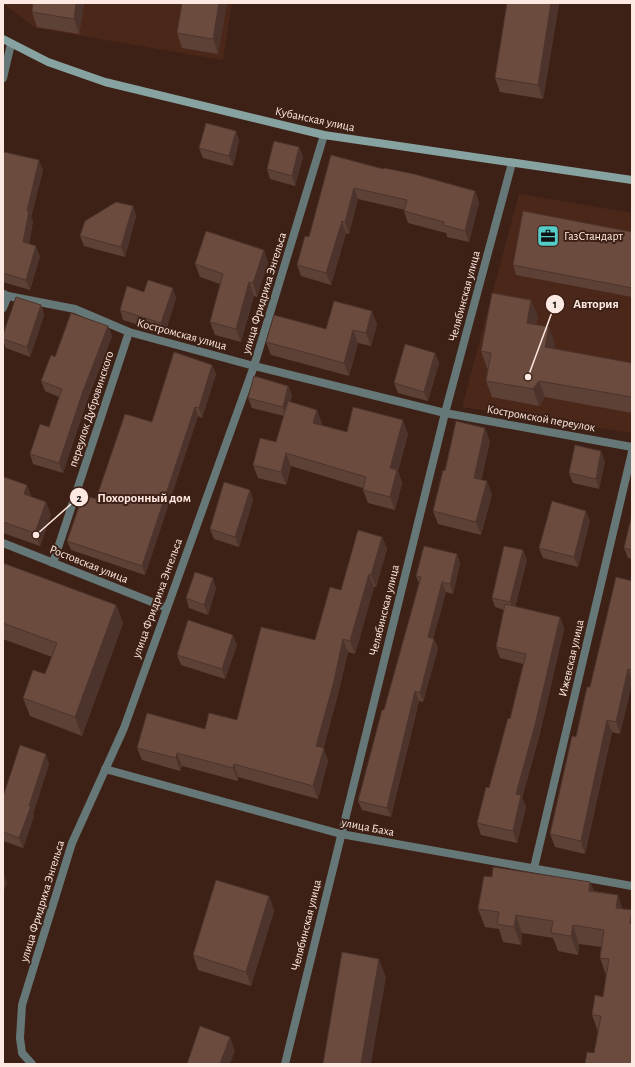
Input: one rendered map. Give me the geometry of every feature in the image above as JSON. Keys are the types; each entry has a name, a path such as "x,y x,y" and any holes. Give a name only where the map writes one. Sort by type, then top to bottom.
{"main road":[{"name":"Кубанская улица","path":"3,39 48,62 104,82 324,135 632,180"}],"street":[{"path":"3,78 11,44"},
{"name":"улица Фридриха Энгельса","path":"32,1064 22,1053 20,1038 22,1005 72,842 124,728 254,366 324,135"},
{"name":"Челябинская улица","path":"285,1064 445,413 512,163"},
{"path":"3,308 5,295"},
{"name":"Костромская улица","path":"5,295 75,309 129,332 254,366 445,413"},
{"name":"переулок Дубровинского","path":"53,563 129,332"},
{"name":"Костромской переулок","path":"445,413 632,447"},
{"name":"Ижевская улица","path":"534,868 632,452"},
{"name":"Ростовская улица","path":"3,543 166,608"},
{"name":"улица Баха","path":"105,769 341,834 632,886"}],"shaded area":[{"path":"3,3 232,3 223,60 35,28"},
{"path":"519,194 632,213 632,433 462,407"}],"building":[{"path":"33,3 76,3 74,19 32,12"},
{"path":"182,3 219,3 213,39 177,33"},
{"path":"507,3 551,3 538,85 495,78"},
{"path":"206,123 236,131 229,156 199,148"},
{"path":"274,141 299,147 292,176 267,169"},
{"path":"4,152 39,160 27,211 29,211 23,242 36,246 26,280 3,273"},
{"path":"331,155 383,169 414,174 475,191 465,231 443,225 444,222 404,211 407,200 354,188 345,222 342,221 326,273 297,265 305,236 309,237"},
{"path":"116,202 133,206 121,247 80,236 85,221"},
{"path":"523,211 632,232 632,288 513,265"},
{"path":"206,231 264,250 253,283 249,282 236,329 210,322 223,274 195,264"},
{"path":"148,280 173,288 161,323 120,310 127,286 144,292"},
{"path":"492,293 531,300 527,323 549,327 545,347 632,363 632,397 539,381 533,389 486,381 491,353 481,351"},
{"path":"16,297 41,305 27,347 3,339"},
{"path":"334,301 372,311 366,333 353,330 344,363 266,342 274,315 326,329"},
{"path":"71,313 108,326 83,391 59,463 30,454 40,424 49,427 62,389 41,381 51,355 55,357"},
{"path":"405,344 435,353 424,392 394,383"},
{"path":"174,352 212,365 199,408 195,407 142,566 67,541 83,495 96,499 125,414 152,422"},
{"path":"254,376 288,386 283,407 248,398"},
{"path":"288,401 317,410 313,423 347,432 353,407 403,420 390,468 397,470 390,497 363,490 366,477 286,453 281,472 253,465 260,438 276,442"},
{"path":"456,421 485,428 474,478 487,481 476,522 433,511 443,470 445,471"},
{"path":"575,445 601,451 596,479 569,473"},
{"path":"4,477 27,485 24,494 46,502 35,533 3,522"},
{"path":"224,482 250,490 235,537 210,529"},
{"path":"552,501 586,511 574,557 539,548"},
{"path":"632,514 632,550 624,548"},
{"path":"358,530 382,537 371,575 369,574 350,641 343,639 333,685 316,746 324,748 313,786 234,764 233,768 177,753 176,758 137,748 147,713 205,729 209,713 237,720 261,627 315,640 330,587 341,590"},
{"path":"424,546 457,554 450,584 442,582 428,637 434,639 420,693 415,691 387,808 358,801 382,710 384,710 421,577 416,576"},
{"path":"504,546 523,550 510,602 492,598"},
{"path":"3,563 116,605 75,717 23,698 33,670 45,674 57,643 3,623"},
{"path":"195,572 213,578 204,605 186,598"},
{"path":"616,577 632,581 632,670 628,669 616,722 607,720 581,841 550,834 572,736 576,737 587,687 590,687"},
{"path":"505,604 560,617 535,725 516,794 521,795 513,831 477,823 486,787 489,788 508,718 510,719 526,654 496,647"},
{"path":"188,620 233,635 222,669 177,655"},
{"path":"20,745 46,754 29,806 31,806 19,838 3,832 3,797"},
{"path":"493,867 590,882 589,891 618,895 616,908 632,910 630,923 632,923 632,1064 585,1064 587,1052 594,1053 601,1016 592,1015 595,995 603,997 609,959 600,958 604,930 573,925 571,936 551,933 553,921 516,915 514,927 497,924 499,912 478,909 484,876 492,877"},
{"path":"216,880 269,896 246,972 193,955"},
{"path":"342,952 379,959 361,1064 323,1064"},
{"path":"200,1026 230,1037 220,1064 187,1064"}],"place":[{"name":"ГазСтандарт","path":"548,236"},
{"name":"Автория","path":"528,377"},
{"name":"Похоронный дом","path":"36,535"}]}
